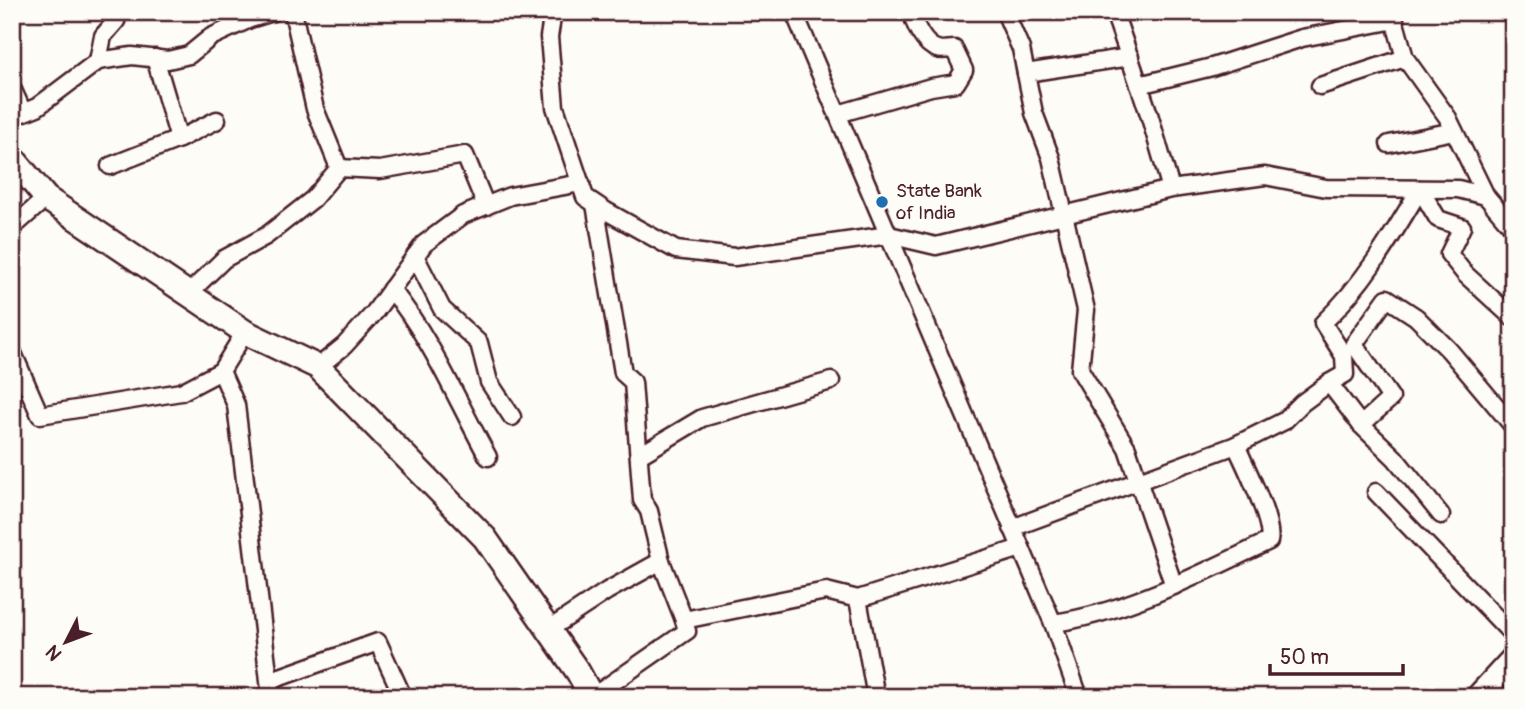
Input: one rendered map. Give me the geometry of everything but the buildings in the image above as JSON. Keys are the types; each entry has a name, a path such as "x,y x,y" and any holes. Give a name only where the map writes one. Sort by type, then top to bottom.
{"main road":[{"path":"12,157 46,198 245,332 318,367 485,538 592,697"},
{"path":"1478,697 1513,659"}],"street":[{"path":"98,61 103,36 116,21 112,12"},
{"path":"12,88 18,115 37,107 98,61 132,55 168,60 189,55 211,37 250,19 273,12"},
{"path":"293,12 315,109 339,168"},
{"path":"553,12 549,37 555,107 585,197 676,250 734,257 889,235 936,246 1171,190 1265,176 1326,188 1458,189 1486,196"},
{"path":"794,12 1053,623 1079,697"},
{"path":"838,114 931,87 956,83 964,70 954,49 939,50 928,44 913,22 912,12"},
{"path":"1005,12 1021,48 1034,113 1051,158 1086,310 1080,370 1127,448 1174,586"},
{"path":"1114,12 1171,190"},
{"path":"1139,85 1212,67 1302,38 1394,16 1405,58 1448,118 1486,196 1513,228"},
{"path":"1026,73 1130,57"},
{"path":"155,58 179,139"},
{"path":"1320,86 1405,58"},
{"path":"110,166 179,139 217,120"},
{"path":"1389,144 1454,131"},
{"path":"339,168 380,170 466,155 486,206"},
{"path":"188,294 224,259 266,236 313,199 339,168"},
{"path":"318,367 344,346 374,313 424,244 463,215 510,196 581,183"},
{"path":"1420,189 1438,219 1462,227 1449,254 1465,274 1513,318"},
{"path":"1012,528 1236,445 1284,421 1301,403 1345,374 1344,356 1323,323 1338,309 1387,244 1420,189"},
{"path":"12,229 46,198"},
{"path":"592,697 687,631 661,561 649,511 642,500 633,382 623,373 595,204"},
{"path":"415,256 442,309 479,343 489,382 512,417"},
{"path":"391,289 409,311 437,355 458,403 488,457"},
{"path":"1361,425 1391,398 1354,344 1387,298 1416,317 1449,350 1513,426"},
{"path":"12,351 40,415 181,392 221,371 245,332"},
{"path":"221,371 236,405 270,689 378,642 403,697"},
{"path":"640,455 702,418 831,381"},
{"path":"1329,383 1361,425 1395,458 1441,514"},
{"path":"1053,623 1078,620 1174,586 1269,541 1272,532 1236,445"},
{"path":"1376,492 1513,635"},
{"path":"684,620 826,591 858,599 1021,548"},
{"path":"548,630 607,591 661,561"},
{"path":"858,599 876,697"}],"place":[{"name":"State Bank of India","path":"882,202"}]}
